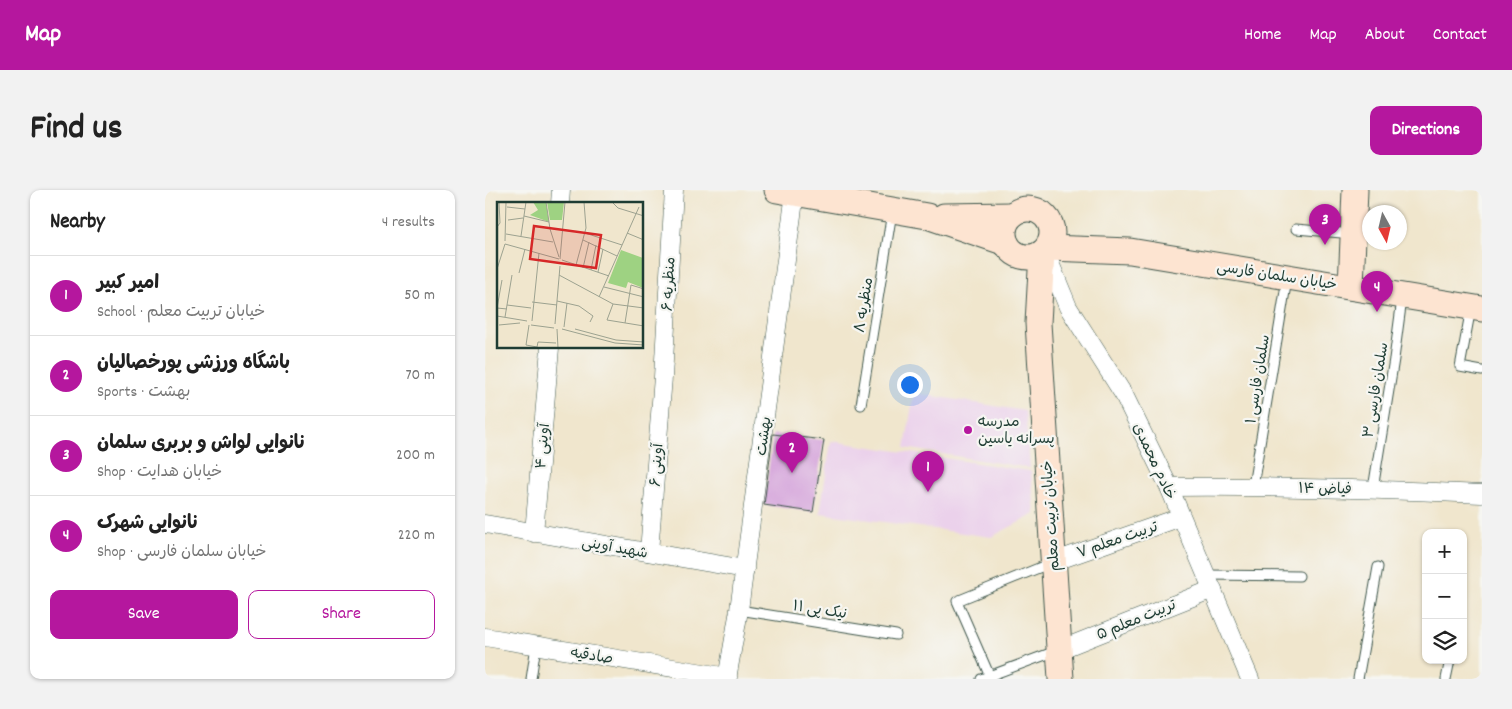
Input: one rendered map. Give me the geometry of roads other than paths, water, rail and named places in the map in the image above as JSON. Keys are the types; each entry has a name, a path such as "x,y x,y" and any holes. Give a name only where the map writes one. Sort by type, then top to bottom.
{"main road":[{"path":"1351,288 1355,190"},
{"path":"786,192 927,216 1011,249 1023,257 1031,257 1045,250 1130,252"},
{"path":"927,216 1014,206 1042,208 1130,252"},
{"path":"1014,206 1004,228 1038,323"},
{"path":"1038,323 1045,250 1052,238 1042,208"},
{"name":"خیابان سلمان فارسی","path":"1130,252 1477,308"},
{"name":"خیابان تربیت معلم","path":"1038,323 1061,679"}],"street":[{"name":"منظریه ۶","path":"663,377 674,190"},
{"name":"بهشت","path":"727,678 745,569 786,192"},
{"name":"خادم محمدی","path":"1045,250 1068,306 1124,395 1169,487 1250,679"},
{"name":"آوینی ۴","path":"534,533 549,354"},
{"name":"آوینی ۶","path":"649,552 663,377"},
{"name":"فیاض ۱۴","path":"1169,487 1253,486 1482,494"},
{"name":"تربیت معلم ۷","path":"1053,562 1181,517"},
{"name":"شهید آوینی","path":"485,524 745,569"},
{"name":"تربیت معلم ۵","path":"1059,650 1210,582"},
{"name":"صادقیه","path":"485,637 727,678"}],"lane":[{"name":"منظریه ۸","path":"861,405 892,210"},
{"path":"1296,229 1353,234"},
{"name":"سلمان فارسی ۱","path":"1253,486 1287,277"},
{"name":"سلمان فارسی ۳","path":"1373,489 1402,296"},
{"path":"1477,308 1460,367 1482,371"},
{"path":"1053,562 957,601 987,678 1059,650"},
{"path":"1358,679 1379,567"},
{"path":"1210,582 1299,576"},
{"name":"نیک پی ۱۱","path":"739,610 896,635"},
{"path":"531,679 536,646"},
{"path":"1446,679 1449,664"}],"place":[{"name":"نانوایی لواش و بربری سلمان","path":"1325,245"},
{"name":"نانوایی شهرک","path":"1377,312"},
{"name":"مدرسه پسرانه یاسین","path":"968,430"},
{"name":"باشگاه ورزشی پورخصالیان","path":"792,473"},
{"name":"امیر کبیر","path":"928,492"}]}
